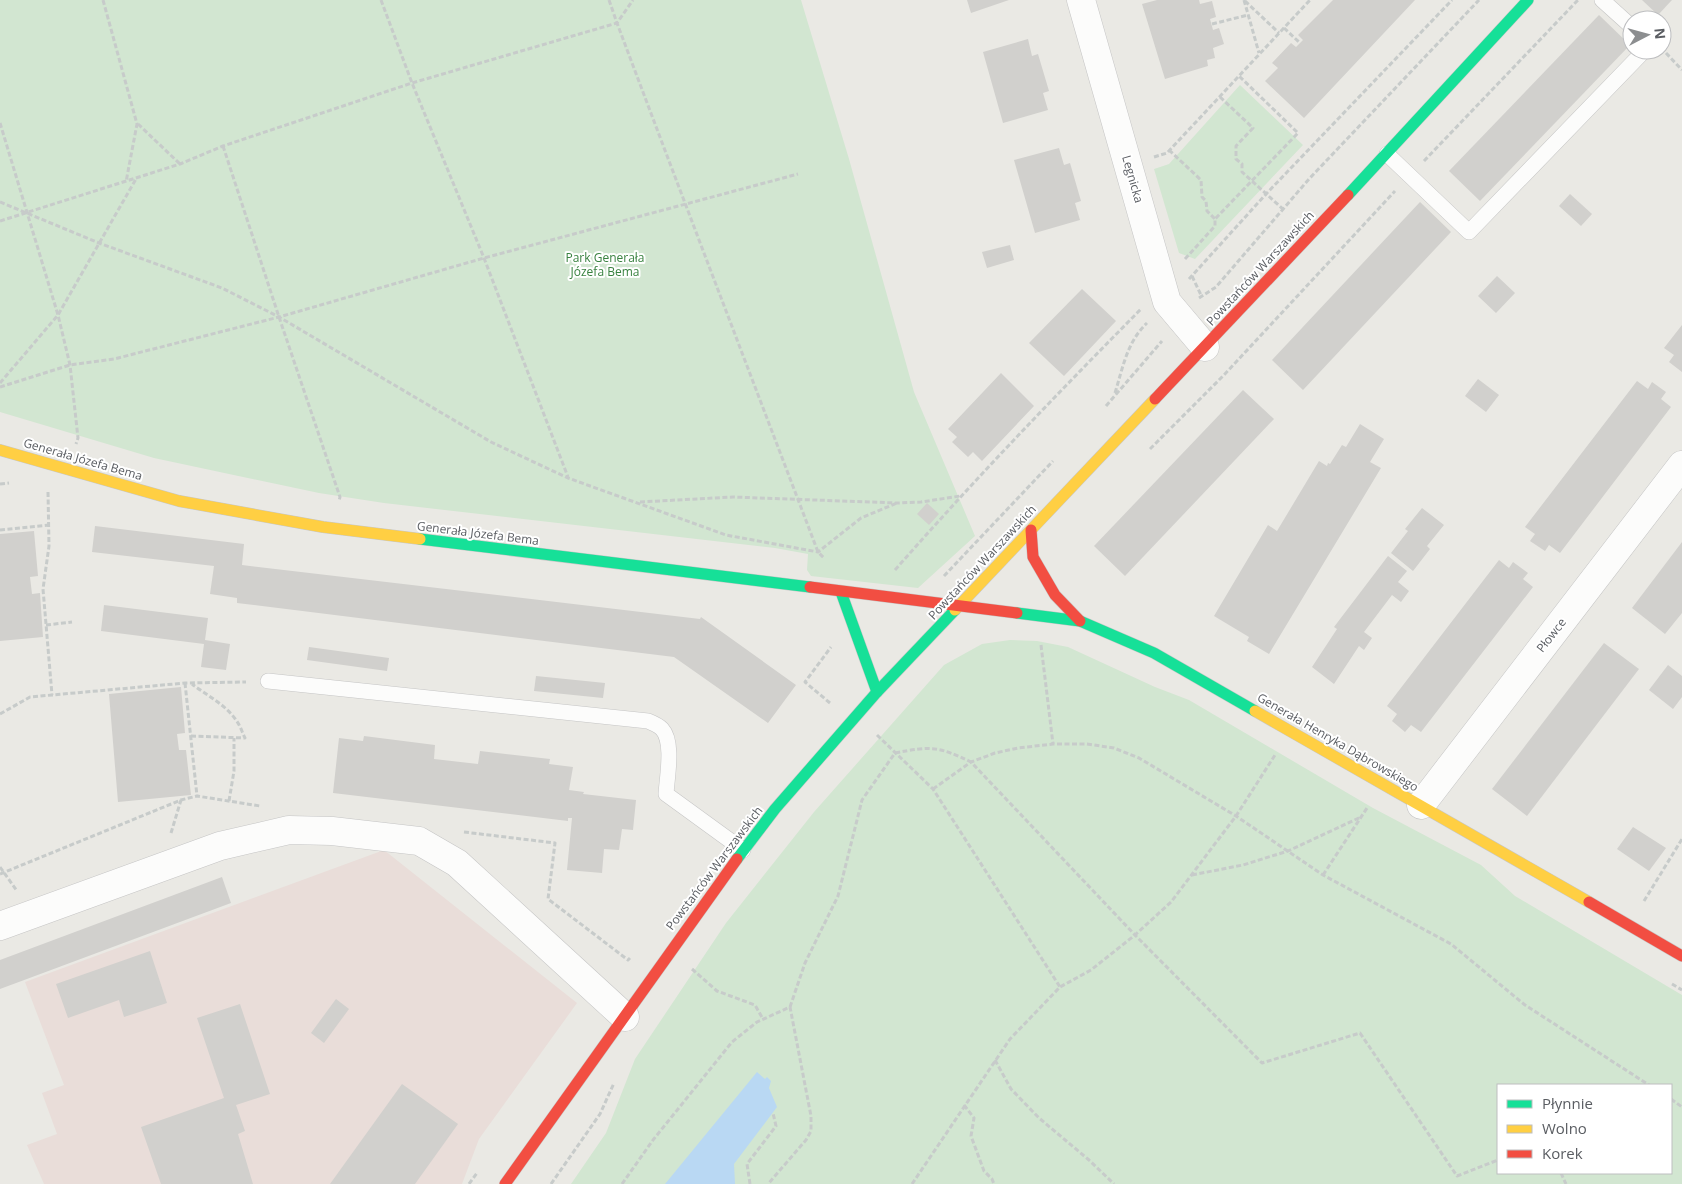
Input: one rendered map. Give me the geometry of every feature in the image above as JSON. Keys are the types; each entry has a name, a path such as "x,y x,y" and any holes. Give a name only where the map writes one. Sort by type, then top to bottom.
{"street":[{"name":"Legnicka","path":"1081,0 1167,302 1204,348"},
{"name":"Powstańców Warszawskich","path":"505,1184 668,953 775,809 877,692 1387,154 1528,0"},
{"name":"Generała Józefa Bema","path":"0,450 179,501 254,516 336,529 960,606"},
{"name":"Płowce","path":"1421,805 1682,465"},
{"path":"1032,530 1033,557 1055,595 1080,622"},
{"path":"841,592 877,692"},
{"name":"Generała Henryka Dąbrowskiego","path":"960,606 1080,622 1154,654 1682,956"},
{"path":"0,926 220,846 288,830 332,831 419,841 457,863 625,1016"}],"lane":[{"path":"1602,0 1622,18"},
{"path":"1387,154 1469,232 1634,60"},
{"path":"268,681 648,721 663,729 667,740 669,752 666,794 743,850"}],"path":[{"path":"103,0 137,124 126,182"},
{"path":"381,0 412,83 484,258 568,478"},
{"path":"610,0 616,23 818,552 822,558"},
{"path":"0,221 180,164 223,146 412,83 616,23 633,0"},
{"path":"1244,0 1259,54"},
{"path":"1244,0 1279,33"},
{"path":"1162,155 1169,150 1310,0"},
{"path":"1186,283 1266,193 1452,0"},
{"path":"1202,295 1216,287 1310,179 1479,0"},
{"path":"1147,452 1224,374 1578,0"},
{"path":"1212,24 1248,15"},
{"path":"1284,28 1300,43"},
{"path":"1672,60 1682,70"},
{"path":"1215,219 1298,133 1239,76"},
{"path":"1220,96 1253,128 1236,146 1236,159 1242,164 1242,172 1284,210"},
{"path":"0,123 58,315 70,366 78,438 67,470"},
{"path":"137,124 180,164"},
{"path":"223,146 278,317 340,497 336,529"},
{"path":"1169,150 1201,180 1202,196 1206,201 1207,211 1215,219 1216,226 1180,265"},
{"path":"0,385 70,366 114,359 278,317 484,258 798,174"},
{"path":"0,385 58,315 136,178"},
{"path":"0,202 99,243 222,288 278,317 491,442 568,478 726,535 818,552 861,518 897,503"},
{"path":"893,572 961,496 1061,390 1145,305"},
{"path":"1152,318 1139,330 1128,348 1114,396 1164,339"},
{"path":"919,601 1035,480"},
{"path":"48,486 49,546 43,589 52,695"},
{"path":"637,502 733,498 798,498 897,503 921,502 961,496"},
{"path":"0,530 49,524"},
{"path":"46,625 72,622"},
{"path":"1040,644 1053,744"},
{"path":"825,710 833,702 805,682 832,646"},
{"path":"0,714 30,696 185,683 268,681"},
{"path":"185,683 197,796"},
{"path":"191,736 245,738 238,721 226,708 192,683"},
{"path":"872,731 933,789 1060,988"},
{"path":"229,801 234,771 234,738"},
{"path":"933,789 971,762 994,753 1053,744 1087,744 1114,748 1140,758 1236,816 1323,875 1451,944 1525,1005 1647,1084"},
{"path":"768,1184 806,1140 811,1131 811,1116 790,1007 805,963 838,896 862,800 895,753 922,748 950,751 971,762 1136,936 1262,1064 1360,1033 1457,1176 1497,1160"},
{"path":"912,1184 1010,1039 1060,988 1091,970 1136,936 1171,902 1236,816 1277,752"},
{"path":"0,874 181,800 197,796 267,807"},
{"path":"1191,875 1243,865 1288,851 1361,817"},
{"path":"457,831 555,843 548,899 628,960 634,952"},
{"path":"1642,904 1682,840"},
{"path":"688,965 717,991 755,1005 763,1019"},
{"path":"622,1184 653,1140 732,1042 757,1022 790,1007"},
{"path":"995,1060 1011,1089 1039,1118 1089,1160 1114,1184"},
{"path":"964,1105 974,1118 971,1136 975,1150 984,1171 992,1178 994,1184"},
{"path":"750,1184 747,1164 776,1126 773,1113"}],"shaded area":[{"path":"384,850 577,1003 479,1139 462,1184 44,1184 27,1145 57,1134 42,1093 64,1085 25,982"}],"green space":[{"name":"Park Generała Józefa Bema","path":"0,0 801,0 849,159 914,392 975,536 918,588 811,576 807,570 808,554 775,548 384,503 319,493 154,458 0,412"},
{"path":"1240,85 1303,145 1195,259 1179,253 1154,169 1169,164"},
{"path":"1010,640 1037,641 1068,647 1155,687 1189,700 1373,808 1481,865 1515,896 1682,995 1682,1184 571,1184 606,1133 635,1059 726,923 814,812 944,665 982,644"}],"water":[{"path":"757,1072 765,1079 767,1077 771,1081 769,1088 777,1107 734,1164 735,1184 665,1184"}],"building":[{"path":"967,0 1009,0 971,13"},
{"path":"1157,0 1199,0 1200,4 1212,1 1216,17 1210,19 1213,30 1219,28 1224,44 1213,48 1215,58 1207,60 1208,66 1165,79 1142,4"},
{"path":"1333,0 1415,0 1304,118 1265,81 1278,68 1272,63 1291,43 1296,47 1303,40 1298,35"},
{"path":"1642,0 1672,0 1663,10 1653,10"},
{"path":"1599,15 1622,37 1622,53 1480,201 1449,171"},
{"path":"1028,39 1032,56 1038,54 1049,91 1043,93 1048,110 1003,123 983,52"},
{"path":"1059,148 1064,165 1070,163 1081,201 1075,203 1080,220 1035,233 1014,160"},
{"path":"1570,194 1592,214 1581,226 1559,206"},
{"path":"1420,202 1451,232 1303,390 1272,360"},
{"path":"1010,245 1014,260 987,268 982,252"},
{"path":"1497,276 1515,293 1496,313 1478,296"},
{"path":"1082,289 1116,321 1064,376 1029,343"},
{"path":"1682,325 1682,372 1669,362 1674,355 1664,348"},
{"path":"1001,373 1034,406 982,461 973,452 968,457 952,442 957,437 948,429"},
{"path":"1478,379 1499,395 1486,412 1465,396"},
{"path":"1637,381 1648,389 1652,382 1666,392 1661,399 1671,407 1560,553 1549,545 1545,551 1530,541 1535,534 1525,527"},
{"path":"1243,390 1274,419 1125,576 1094,546"},
{"path":"1360,424 1384,439 1370,462 1381,468 1269,654 1247,641 1249,637 1214,616 1268,525 1277,531 1319,461 1327,466 1328,463 1330,464 1342,445 1346,447"},
{"path":"927,503 939,514 929,525 917,514"},
{"path":"1422,508 1444,525 1427,546 1430,549 1413,571 1391,553 1408,531 1405,529"},
{"path":"95,526 244,544 242,565 700,619 701,617 796,685 768,723 674,657 237,603 237,598 210,594 214,566 92,552"},
{"path":"34,531 38,576 30,577 32,594 40,593 43,637 0,641 0,534"},
{"path":"1682,542 1682,613 1665,634 1632,608"},
{"path":"1388,556 1407,571 1398,582 1409,591 1401,602 1392,595 1364,632 1372,638 1364,650 1359,646 1334,684 1312,667 1337,629 1334,627"},
{"path":"1499,560 1509,568 1513,562 1528,573 1523,579 1533,587 1421,732 1411,725 1405,732 1392,721 1397,714 1387,706"},
{"path":"104,605 208,618 205,640 230,644 226,670 201,667 204,644 101,631"},
{"path":"1604,643 1639,669 1527,816 1492,789"},
{"path":"309,647 389,658 387,671 307,660"},
{"path":"1668,665 1682,676 1682,697 1673,709 1649,690"},
{"path":"536,676 605,683 603,698 534,691"},
{"path":"181,687 185,733 177,734 179,750 186,750 191,795 118,802 109,694"},
{"path":"364,736 435,745 434,759 478,764 480,751 550,759 549,764 573,767 569,790 584,792 583,794 636,800 633,830 622,829 619,850 604,849 602,873 567,870 572,818 568,818 568,821 333,793 339,738 363,741"},
{"path":"1633,827 1666,848 1649,871 1617,849"},
{"path":"222,877 231,903 0,989 0,960"},
{"path":"150,951 167,1003 124,1017 119,1000 68,1018 56,984"},
{"path":"336,999 349,1009 324,1043 311,1033"},
{"path":"240,1004 270,1094 236,1105 245,1131 238,1134 253,1184 161,1184 141,1127 224,1098 197,1018"},
{"path":"402,1084 458,1124 415,1184 330,1184"}],"traffic: fast":[{"path":"1348,195 1528,0"},
{"path":"420,539 810,587"},
{"path":"841,592 877,692"},
{"path":"737,859 775,809 877,692 955,610"},
{"path":"1017,613 1080,621 1154,653 1255,711"}],"traffic: slow":[{"path":"955,610 1155,399"},
{"path":"0,450 179,501 323,527 420,539"},
{"path":"1255,711 1589,902"}],"traffic: jam":[{"path":"1155,399 1348,195"},
{"path":"1031,530 1033,557 1055,595 1080,621"},
{"path":"810,587 1017,613"},
{"path":"505,1184 737,859"},
{"path":"1589,902 1682,956"}]}
